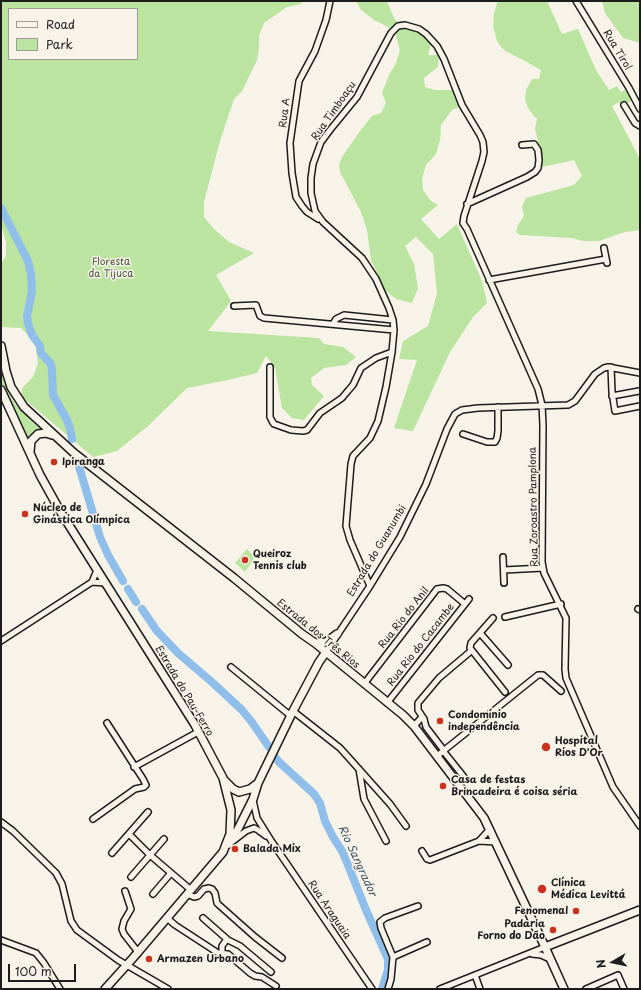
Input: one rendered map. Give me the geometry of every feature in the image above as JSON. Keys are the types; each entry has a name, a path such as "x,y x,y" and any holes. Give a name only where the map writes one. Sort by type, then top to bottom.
{"main road":[{"name":"Estrada dos Três Rios","path":"1,346 8,380 16,397 24,407 56,437 74,453 314,642 414,726 484,818 564,989"},
{"name":"Estrada do Pau-Ferro","path":"1,390 30,454 60,511 198,732 223,778 230,803 232,816 230,834 223,852 105,989"},
{"path":"30,454 31,441 38,434 46,433 56,437"},
{"path":"337,634 326,642 314,642 319,654 319,662 328,660 342,666"},
{"name":"Estrada do Guanumbi","path":"223,852 232,841 253,799 258,783 292,714 319,662 326,652"},
{"path":"223,778 230,787 239,792 250,789 258,783"},
{"path":"545,947 640,910"}],"street":[{"name":"Rua A","path":"323,222 307,212 296,197 290,149 299,81 315,51 326,20 330,1"},
{"name":"Rua Tirol","path":"576,1 629,88 640,109"},
{"name":"Rua Timboaçu","path":"370,586 350,540 346,526 351,464 353,456 370,438 378,421 392,352 394,330 393,320 376,279 362,258 323,222 315,211 311,193 313,164 322,142 330,130 357,98 387,38 394,28 398,26 405,25 419,29 433,40 444,59 462,105 480,135 484,148 482,161 467,204 464,223 538,389 542,405"},
{"path":"624,105 635,123 640,126"},
{"path":"467,204 535,172 538,168 540,160 538,150 534,144 522,144"},
{"path":"489,280 606,261 604,248"},
{"path":"234,306 256,305 260,316 264,318 394,330"},
{"path":"332,324 336,318 344,315 393,320"},
{"path":"270,367 270,417 272,421 274,424 290,430 303,431 307,430 320,413 342,398 353,385 361,368 376,358 392,352"},
{"path":"640,373 611,367 612,396 615,410 640,406"},
{"name":"Estrada do Guanumbi","path":"326,652 370,586 400,536 419,500 447,429 455,414 462,410 568,404 574,401 599,370 611,367"},
{"path":"612,396 639,391"},
{"name":"Rua Zoroastro Pamplona","path":"542,405 543,568 561,604 566,618 566,678 613,787 640,826"},
{"path":"463,434 487,442 495,442 497,438 498,407"},
{"path":"503,557 504,583"},
{"path":"504,570 543,568"},
{"path":"1,641 92,582 97,570"},
{"path":"92,582 105,583"},
{"name":"Rua Rio do Anil","path":"364,684 438,589 443,588 447,590 465,604"},
{"name":"Rua Rio do Cacambe","path":"387,702 469,599"},
{"path":"505,617 561,604"},
{"path":"493,618 471,643 470,648 506,692"},
{"path":"480,633 508,665"},
{"path":"464,777 426,727 418,710 418,703 439,678 471,651"},
{"path":"231,668 340,748 390,804 406,826"},
{"path":"437,756 538,675 543,675 561,691"},
{"path":"414,726 422,717"},
{"path":"93,819 135,789 146,786 107,723"},
{"path":"134,766 198,732"},
{"path":"359,769 364,799 386,841"},
{"name":"Rua Araguaia","path":"253,799 257,818 272,842 372,989"},
{"path":"112,853 148,812"},
{"path":"1,822 56,873 62,884 71,921 77,930 89,940 127,965 168,989"},
{"name":"Rua Araguaia","path":"232,841 246,830 254,828 263,833 272,842"},
{"path":"479,841 490,829"},
{"path":"129,834 171,873 194,897 198,896 204,889 212,889 219,905 255,937 282,958"},
{"path":"131,877 164,839"},
{"path":"422,851 427,859 430,860 479,841 496,842"},
{"path":"154,894 171,873"},
{"path":"125,891 131,910 124,921 122,929 124,934 138,952"},
{"path":"388,989 391,979 393,957 380,922 385,918 418,906"},
{"path":"167,918 175,925 218,953 228,954 250,973 255,976 262,977 276,986"},
{"path":"203,918 227,939 240,946 271,972"},
{"path":"222,954 222,946 227,939"},
{"path":"1,940 33,950 44,962 60,989"},
{"path":"393,957 427,942"},
{"path":"440,989 545,947"},
{"path":"529,954 541,955 550,959"},
{"path":"586,989 618,975 624,989"},
{"path":"475,976 480,989"}],"green space":[{"name":"Floresta da Tijuca","path":"1,1 303,1 301,4 287,7 264,23 259,36 257,60 242,91 234,99 220,141 204,202 204,217 214,229 229,242 254,253 216,275 231,301 208,331 319,338 324,344 343,347 356,357 346,365 324,368 311,378 312,385 324,396 304,420 292,418 282,408 275,368 266,356 257,373 187,388 148,426 117,451 93,457 22,397 22,388 33,377 38,363 35,342 21,328 1,327 1,264 6,256 6,243 1,224"},
{"path":"356,1 387,1 394,18 402,27 426,34 432,40 428,55 439,55 438,67 424,78 425,87 435,90 454,90 461,106 452,110 441,125 440,140 436,154 426,165 422,179 423,190 431,201 438,205 421,219 439,239 457,224 482,281 487,303 473,317 450,352 413,431 394,428 417,360 399,359 403,341 428,326 437,293 433,254 416,237 405,246 414,264 418,288 412,303 396,299 386,291 371,260 367,230 361,212 340,172 339,165 342,157 372,116 381,113 386,103 382,93 389,75 396,63 400,50 396,36 388,27 374,20 361,10"},
{"path":"499,1 547,1 562,34 578,29 596,70 609,90 617,86 621,92 627,89 631,101 622,106 619,102 612,106 640,159 640,230 625,232 599,241 583,241 572,238 520,235 516,232 518,225 524,216 522,207 526,198 574,185 582,176 574,160 542,167 541,153 535,129 537,118 528,108 525,99 526,90 532,79 539,79 541,70 507,52 497,41 493,26 494,13"},
{"path":"602,1 640,1 640,43 623,38 605,13"},
{"path":"1,373 9,394 15,404 44,432 33,434 29,437 27,442 1,385"},
{"name":"Queiroz Tennis club","path":"247,549 255,557 245,572 235,563"}],"waterway":[{"name":"Rio Sangrador","path":"1,208 28,261 31,274 32,291 27,317 28,323 32,335 40,346 41,353 51,364 53,395 67,420 72,439"},
{"name":"Rio Sangrador","path":"78,463 100,537 108,555 123,581"},
{"name":"Rio Sangrador","path":"128,589 136,602"},
{"name":"Rio Sangrador","path":"142,609 157,631 178,653 242,710 269,747"},
{"name":"Rio Sangrador","path":"275,757 314,794 320,803 325,821 342,851 388,959 388,970 382,989"}],"place":[{"name":"Ipiranga","path":"54,462"},
{"name":"Núcleo de Ginástica Olímpica","path":"25,514"},
{"name":"Queiroz Tennis club","path":"245,560"},
{"name":"Condomínio independência","path":"440,721"},
{"name":"Hospital Rios D'Or","path":"546,747"},
{"name":"Casa de festas Brincadeira é coisa séria","path":"443,786"},
{"name":"Balada Mix","path":"235,849"},
{"name":"Clínica Médica Levittá","path":"542,889"},
{"name":"Fenomenal","path":"576,911"},
{"name":"Padaria Forno do Dão","path":"553,930"},
{"name":"Armazen Urbano","path":"149,959"}]}
